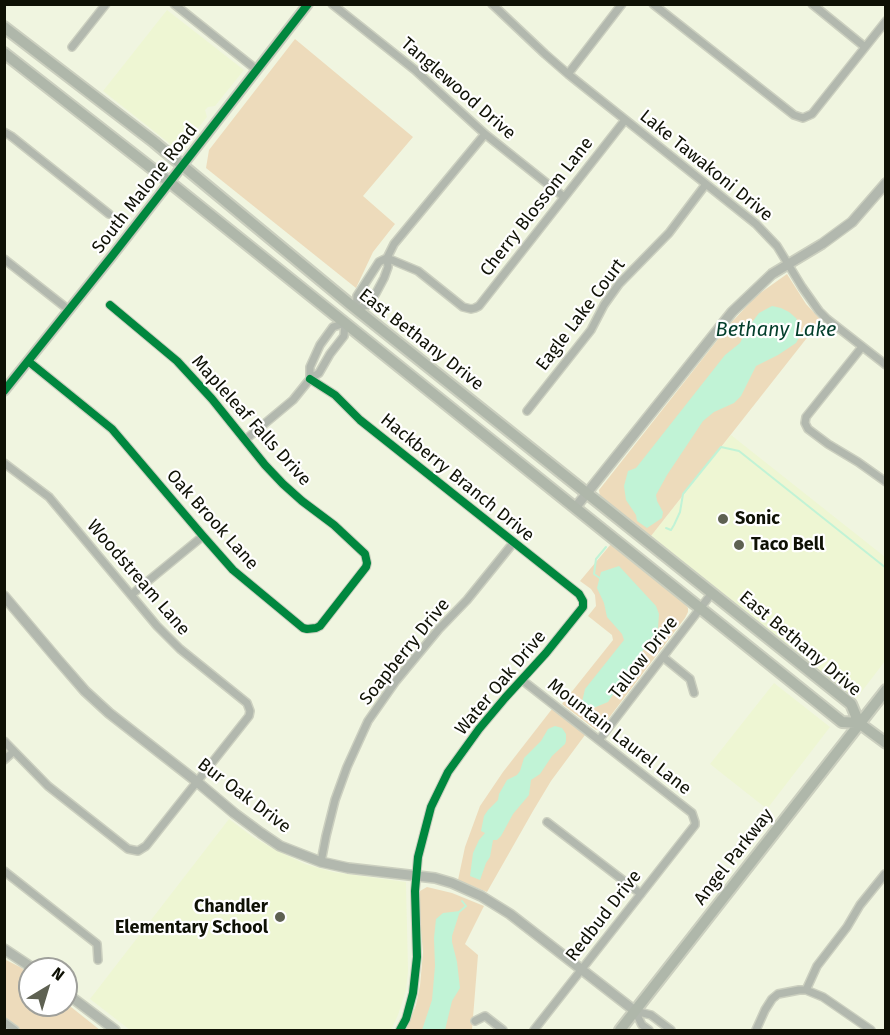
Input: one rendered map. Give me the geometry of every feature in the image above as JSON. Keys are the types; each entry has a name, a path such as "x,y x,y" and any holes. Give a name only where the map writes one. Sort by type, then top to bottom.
{"main road":[{"name":"East Bethany Drive","path":"4,27 154,142 357,309 851,704 859,723 842,722 169,182 4,53"},
{"path":"345,323 357,309"},
{"name":"Angel Parkway","path":"620,1030 885,690"},
{"path":"859,723 885,743"}],"street":[{"path":"72,47 106,4"},
{"path":"174,4 257,70"},
{"name":"South Malone Road","path":"4,390 308,4"},
{"name":"Tanglewood Drive","path":"332,4 415,70 485,134 564,197"},
{"name":"Lake Tawakoni Drive","path":"492,4 568,74 756,224 772,239 811,302 826,319 885,365"},
{"path":"568,74 622,4"},
{"path":"653,4 794,115 803,118 812,114 885,21"},
{"path":"812,4 865,47"},
{"name":"Cherry Blossom Lane","path":"387,258 418,271 463,307 471,309 479,306 625,120"},
{"path":"4,132 11,135 109,214"},
{"path":"387,258 379,262 357,296 357,309 368,305 376,293 384,278 388,267 387,258 394,244 485,134"},
{"path":"575,508 732,312 772,274 822,244 852,222 885,183"},
{"name":"Eagle Lake Court","path":"527,411 591,330 604,304 619,284 669,233 706,184"},
{"path":"4,259 69,310"},
{"name":"Mapleleaf Falls Drive","path":"110,305 177,361 283,484 334,525 362,550 367,558"},
{"path":"245,440 293,400 310,379 319,373 344,336 345,323 333,327 320,345 310,367 310,379"},
{"path":"862,346 806,417 805,423 808,429 828,444 885,482"},
{"name":"Oak Brook Lane","path":"28,361 112,429 233,570 300,625 308,629 320,626 366,567 367,558"},
{"name":"Hackberry Branch Drive","path":"310,379 335,395 360,420 581,596 583,601"},
{"name":"Woodstream Lane","path":"4,463 49,497 157,626 180,649 249,706 250,711 249,716 146,846 138,850 128,849 48,786 14,751"},
{"path":"131,595 203,536"},
{"name":"Soapberry Drive","path":"321,862 335,801 347,767 368,721 396,681 514,542"},
{"name":"Tallow Drive","path":"599,740 712,593"},
{"name":"Bur Oak Drive","path":"4,596 57,660 108,712 234,813 280,846 321,862 348,868 435,878 481,896 517,918 635,1011"},
{"name":"Water Oak Drive","path":"400,1030 406,1019 413,993 417,957 416,875 418,857 431,807 448,772 479,729 546,654 583,607 583,601"},
{"path":"663,657 690,679 694,693"},
{"name":"Mountain Laurel Lane","path":"522,680 692,813 695,819"},
{"path":"4,741 14,751 4,760"},
{"name":"Redbud Drive","path":"534,1030 695,825 695,819"},
{"path":"547,822 641,894"},
{"path":"4,871 97,944 99,960"},
{"path":"806,990 817,966 885,873"},
{"path":"4,949 18,958"},
{"path":"756,1030 772,999 778,994 799,990 806,990 823,997 871,1030"},
{"path":"78,1002 115,1030"},
{"path":"635,1011 642,1025 649,1030"},
{"path":"635,1011 651,1015 671,1030"},
{"path":"475,1021 485,1016 503,1030"},
{"path":"4,1022 15,1030"}],"shaded area":[{"path":"167,10 244,70 215,106 205,110 207,117 185,144 174,147 103,91"},
{"path":"295,39 413,137 363,196 395,224 373,252 356,288 206,168 209,150"},
{"path":"787,274 806,304 821,320 651,536 600,497 599,490 730,324 756,296"},
{"path":"731,435 885,557 885,661 856,699 651,536"},
{"path":"611,544 685,604 688,612 602,727 596,730 562,704 613,640 612,635 588,616 596,606 595,595 580,581"},
{"path":"774,683 830,727 767,809 710,764"},
{"path":"552,709 585,735 551,781 487,892 458,880 465,847 480,806"},
{"name":"Chandler Elementary School","path":"229,819 253,837 305,864 333,872 406,882 408,971 406,990 391,1030 130,1030 90,999"},
{"path":"427,887 452,893 484,906 465,944 478,955 472,1030 406,1030 416,1005 420,986 423,952 420,891"},
{"path":"4,959 18,966 18,1017 78,1017 78,1013 100,1030 5,1030"}],"water":[{"name":"Bethany Lake","path":"772,306 789,312 796,318 800,326 800,336 796,343 756,366 741,396 734,403 714,412 703,421 656,495 663,512 662,518 647,528 637,521 636,515 626,500 624,486 628,471 636,468 725,355 740,343 759,313"},
{"path":"619,566 656,606 659,614 658,628 608,702 586,711 582,702 585,689 624,640 622,634 607,617 597,588 601,572"},
{"path":"555,726 562,728 566,734 565,744 552,756 540,774 531,780 529,795 513,814 501,836 493,840 490,857 480,880 470,876 473,853 485,833 481,831 484,816 498,800 507,780 520,771 524,758 541,741 548,729"},
{"path":"460,911 452,942 460,988 452,1001 445,1030 422,1030 432,1000 436,919 443,913"}],"waterway":[{"path":"666,528 671,530 680,512 683,494 721,447 739,451 886,568"},
{"path":"601,579 594,574 596,559 606,547"},
{"path":"581,712 585,707"},
{"path":"459,912 466,906 462,901"}],"cycle path":[{"path":"4,391 308,4"},
{"path":"28,361 112,429 233,570 303,628 320,626 366,567 365,554 334,525 283,484 177,361 110,305"},
{"path":"310,379 335,395 360,420 579,594 583,601 583,607 546,653 479,729 448,772 431,807 418,857 415,891 417,957 413,993 406,1019 400,1030"}],"place":[{"name":"Sonic","path":"723,519"},
{"name":"Taco Bell","path":"739,545"},
{"name":"Chandler Elementary School","path":"280,917"}]}
